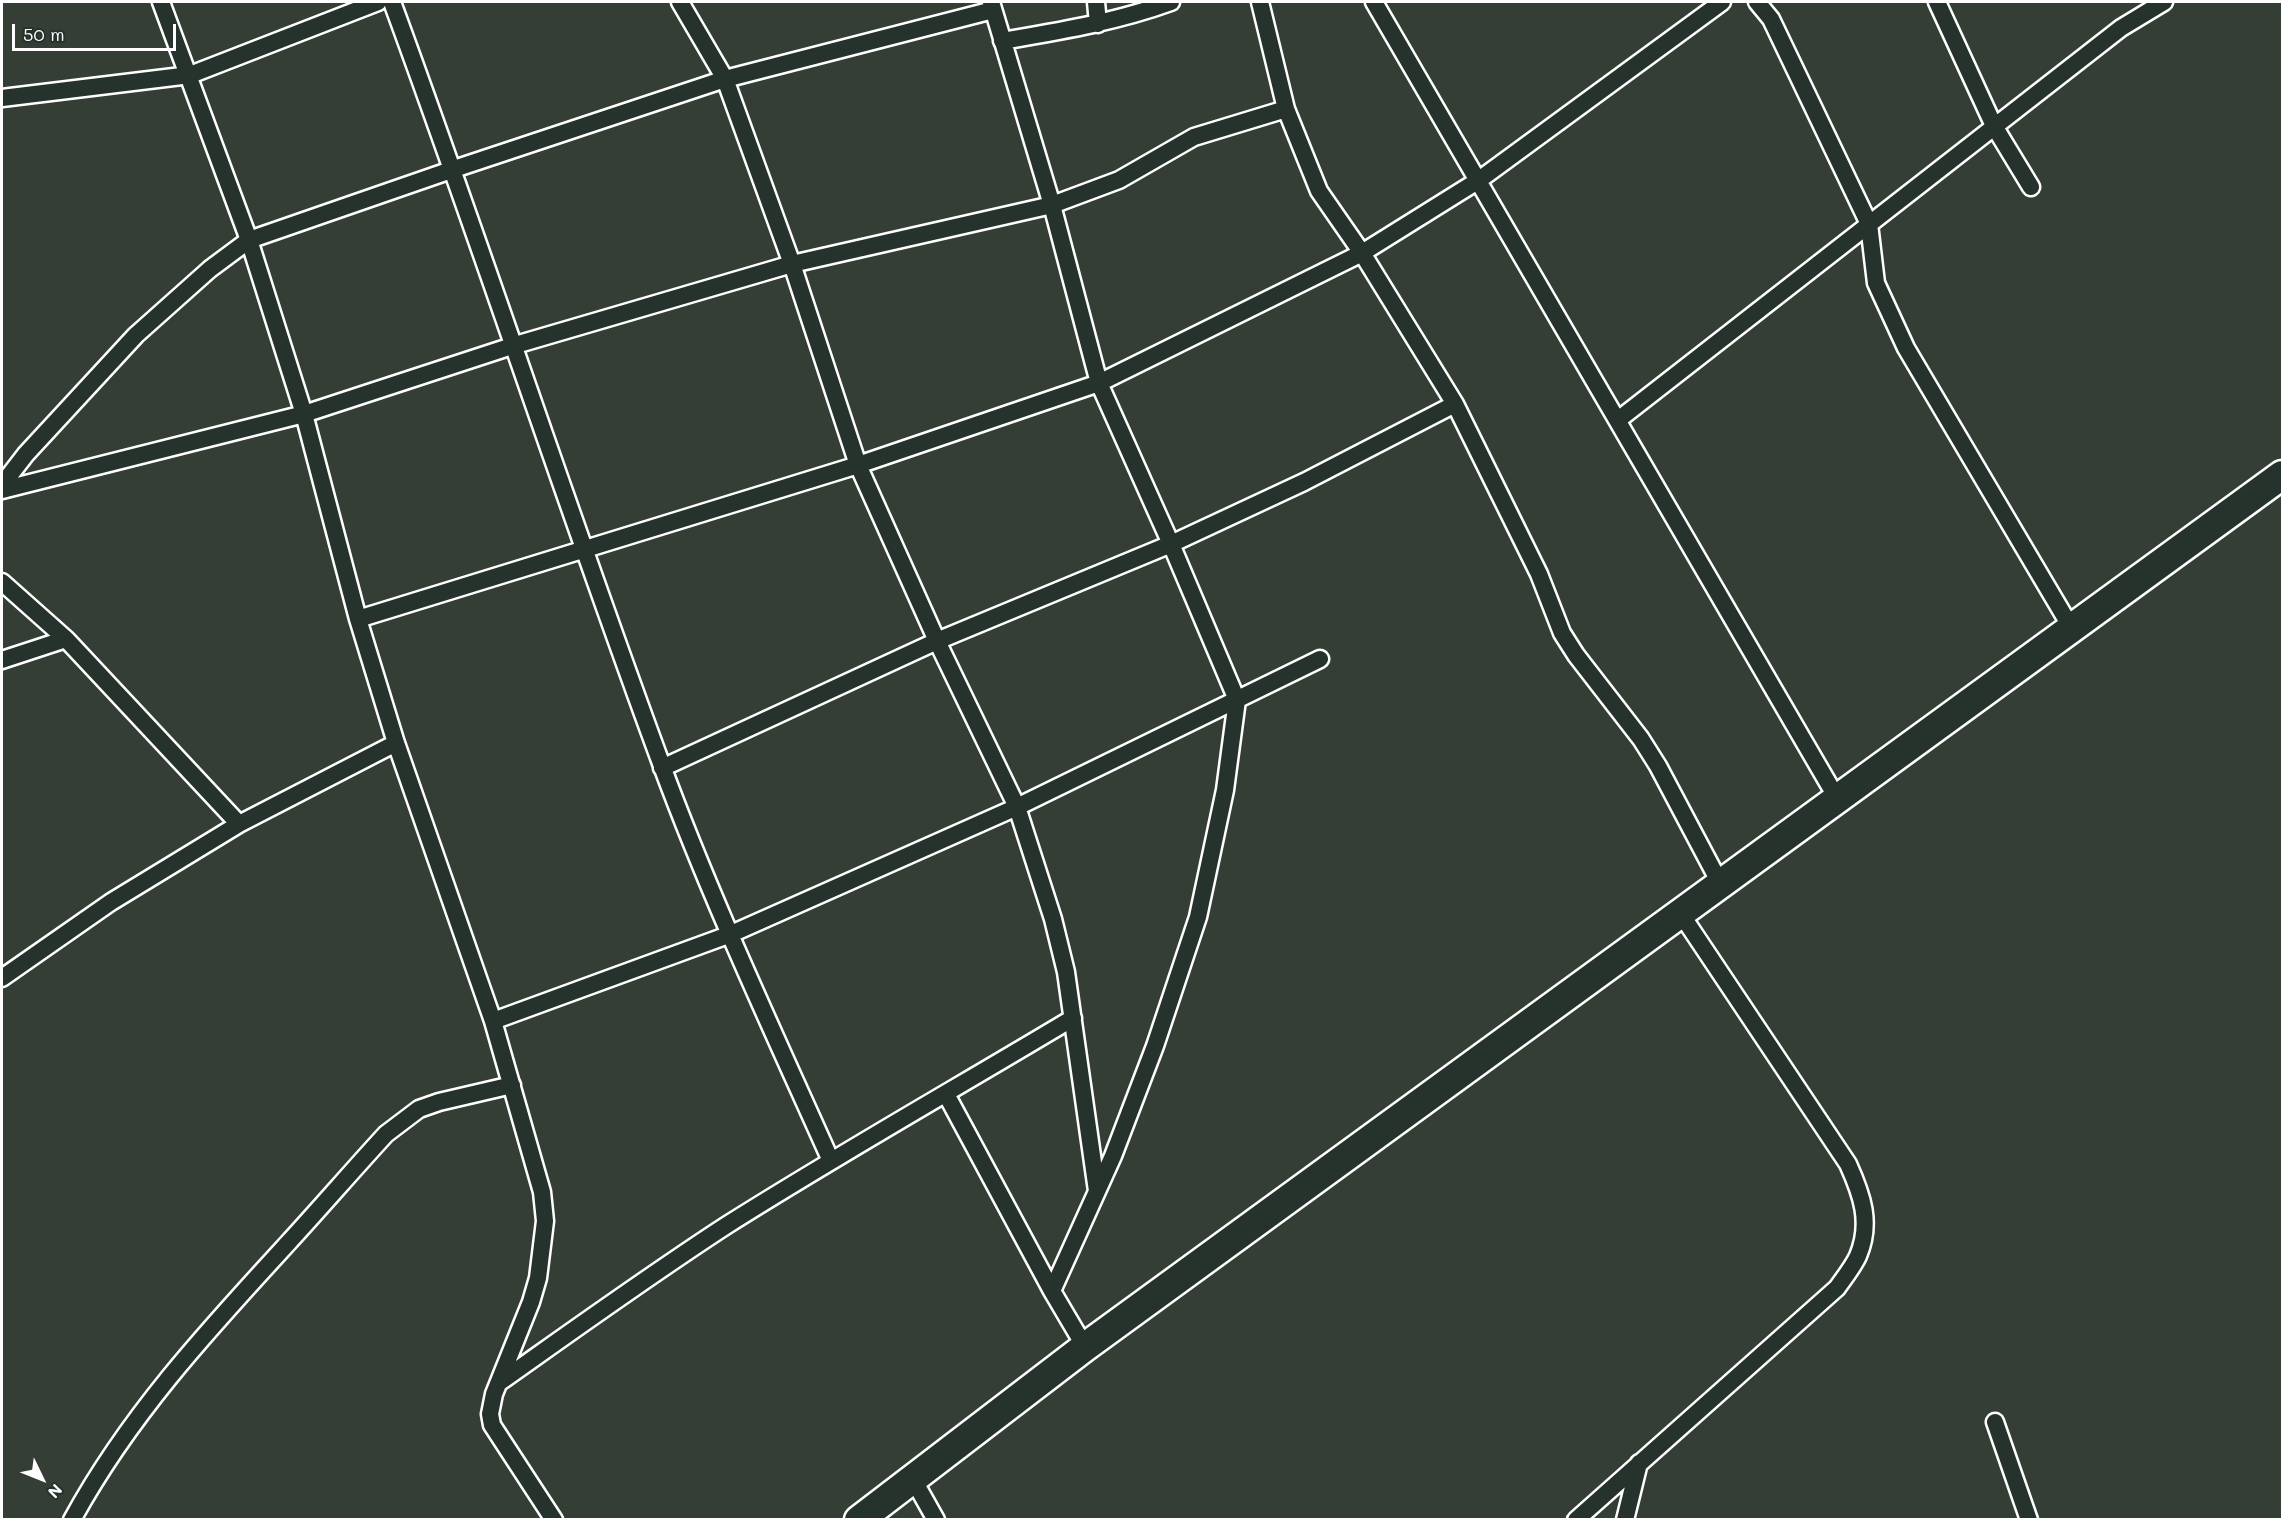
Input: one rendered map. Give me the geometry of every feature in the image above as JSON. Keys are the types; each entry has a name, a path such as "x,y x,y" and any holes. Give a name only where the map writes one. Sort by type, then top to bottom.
{"highway":[{"path":"859,1520 1084,1347 2283,475"}],"street":[{"path":"161,2 190,75 249,240 304,414 358,619 396,743 493,1021 542,1192 545,1221 540,1269 531,1302 498,1383 490,1414 492,1425 554,1520"},
{"path":"2,98 190,75 378,2"},
{"path":"392,2 453,169 662,768 731,934 831,1161"},
{"path":"680,2 725,79 792,264 858,465 937,641 1017,807 1053,919 1066,972 1097,1192"},
{"path":"1096,2 1098,24"},
{"path":"1002,40 1098,24 1135,15 1171,2"},
{"path":"1260,2 1286,109 1319,191 1362,253 1455,404 1539,574 1562,633 1575,656 1641,739 1658,765 1721,885"},
{"path":"1374,2 1838,800"},
{"path":"358,619 858,465 1099,383 1362,253 1479,180 1722,2"},
{"path":"1757,2 1771,19 1869,224 1876,283 1906,348 2072,629"},
{"path":"1937,2 1994,126 2031,186"},
{"path":"1618,420 2121,28 2164,2"},
{"path":"2,488 27,454 136,335 210,270 249,240 453,169 725,79 992,6 1052,205 1099,383 1237,700 1225,790 1198,917 1155,1047 1113,1156 1052,1291"},
{"path":"2,488 304,414 513,346 792,264 1052,205 1119,180 1194,138 1286,109"},
{"path":"662,768 937,641 1171,544 1304,482 1455,404"},
{"path":"2,582 66,639 239,824"},
{"path":"2,660 66,639"},
{"path":"493,1021 731,934 1017,807 1320,658"},
{"path":"2,978 111,902 239,824 396,743"},
{"path":"1576,1520 1837,1288 1858,1257 1866,1225 1861,1192 1848,1164 1681,914"},
{"path":"498,1383 665,1266 831,1161 1073,1018"},
{"path":"72,1520 114,1450 161,1385 208,1329 386,1134 403,1119 429,1106 512,1085"},
{"path":"946,1094 1084,1347"},
{"path":"1995,1422 2029,1520"},
{"path":"1625,1520 1639,1463"},
{"path":"913,1479 936,1520"}]}
